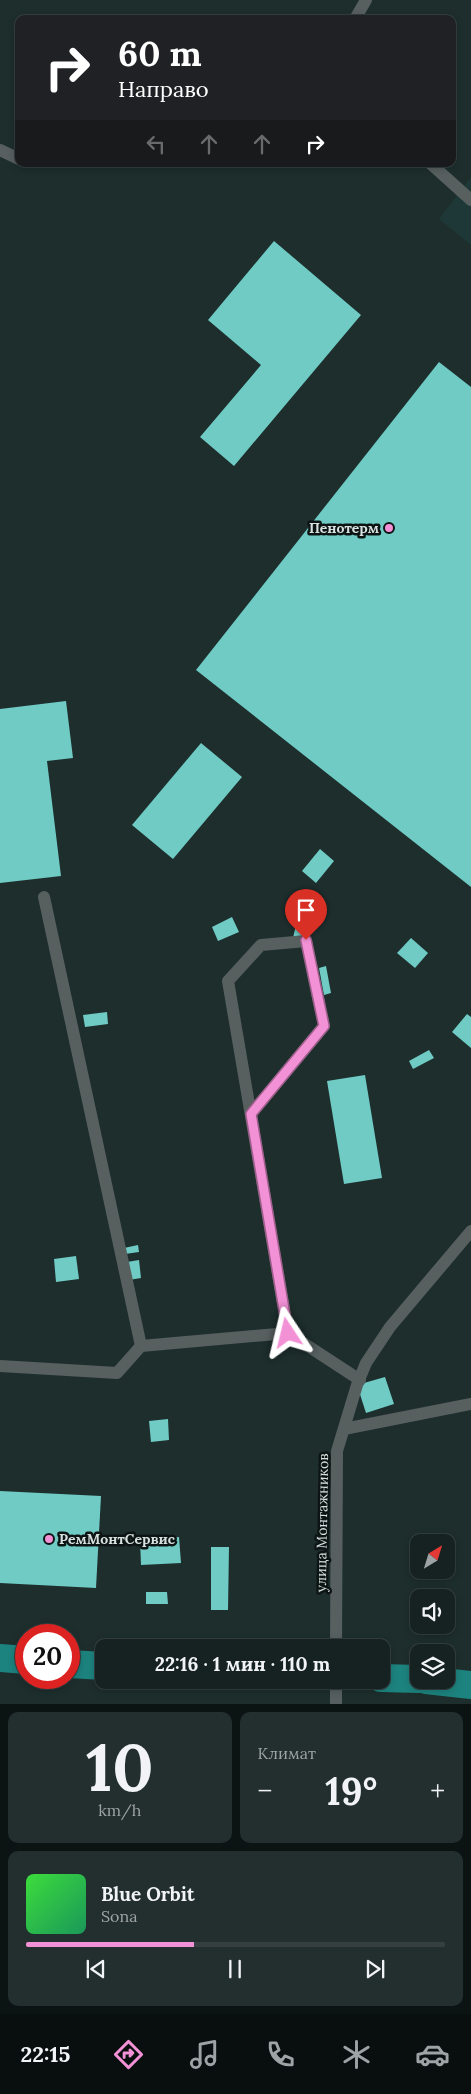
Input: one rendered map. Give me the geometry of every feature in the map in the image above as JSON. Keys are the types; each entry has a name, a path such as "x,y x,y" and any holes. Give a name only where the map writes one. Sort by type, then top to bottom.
{"street":[{"path":"357,15 366,0"},
{"path":"0,150 15,157"},
{"path":"434,167 471,200"},
{"path":"44,897 141,1346"},
{"path":"251,1114 324,1026 306,940 261,945 228,981 288,1333"},
{"name":"улица Монтажников","path":"336,1639 337,1451 360,1380 366,1363 390,1327 471,1231"},
{"path":"0,1366 118,1373 141,1346 288,1333 360,1380"},
{"path":"344,1429 471,1404"},
{"path":"336,1689 336,1704"}],"shaded area":[{"path":"471,177 471,245 439,219"}],"building":[{"path":"274,241 361,315 234,466 200,437 261,365 208,320"},
{"name":"Пенотерм","path":"439,362 471,387 471,887 196,670"},
{"path":"66,701 73,758 47,761 61,876 0,883 0,709"},
{"path":"201,743 242,777 173,859 132,825"},
{"path":"320,849 334,861 316,883 302,871"},
{"path":"232,917 239,932 218,941 212,927"},
{"path":"296,925 309,928 306,941 293,938"},
{"path":"411,938 428,953 415,968 397,953"},
{"path":"326,966 331,993 324,995 319,968"},
{"path":"107,1012 108,1024 85,1027 83,1015"},
{"path":"467,1014 471,1017 471,1048 452,1032"},
{"path":"429,1050 434,1058 413,1069 409,1061"},
{"path":"365,1075 382,1178 344,1184 327,1081"},
{"path":"138,1245 139,1252 125,1254 124,1248"},
{"path":"76,1256 79,1279 56,1282 54,1259"},
{"path":"139,1260 141,1278 129,1280 127,1262"},
{"path":"385,1377 394,1404 366,1413 357,1385"},
{"path":"168,1419 169,1440 151,1442 149,1421"},
{"name":"РемМонтСервис","path":"0,1491 101,1496 96,1588 0,1583"},
{"path":"179,1537 181,1563 141,1565 140,1540"},
{"path":"211,1547 229,1547 228,1610 211,1610"},
{"path":"146,1592 167,1592 168,1604 146,1604"}],"waterway":[{"path":"0,1658 15,1659"},
{"path":"80,1665 95,1665"},
{"path":"390,1678 410,1679"},
{"path":"455,1683 471,1685"}],"place":[{"name":"Пенотерм","path":"389,528"},
{"name":"РемМонтСервис","path":"49,1539"}],"route":[{"path":"288,1333 251,1114 324,1026 306,940"}]}
